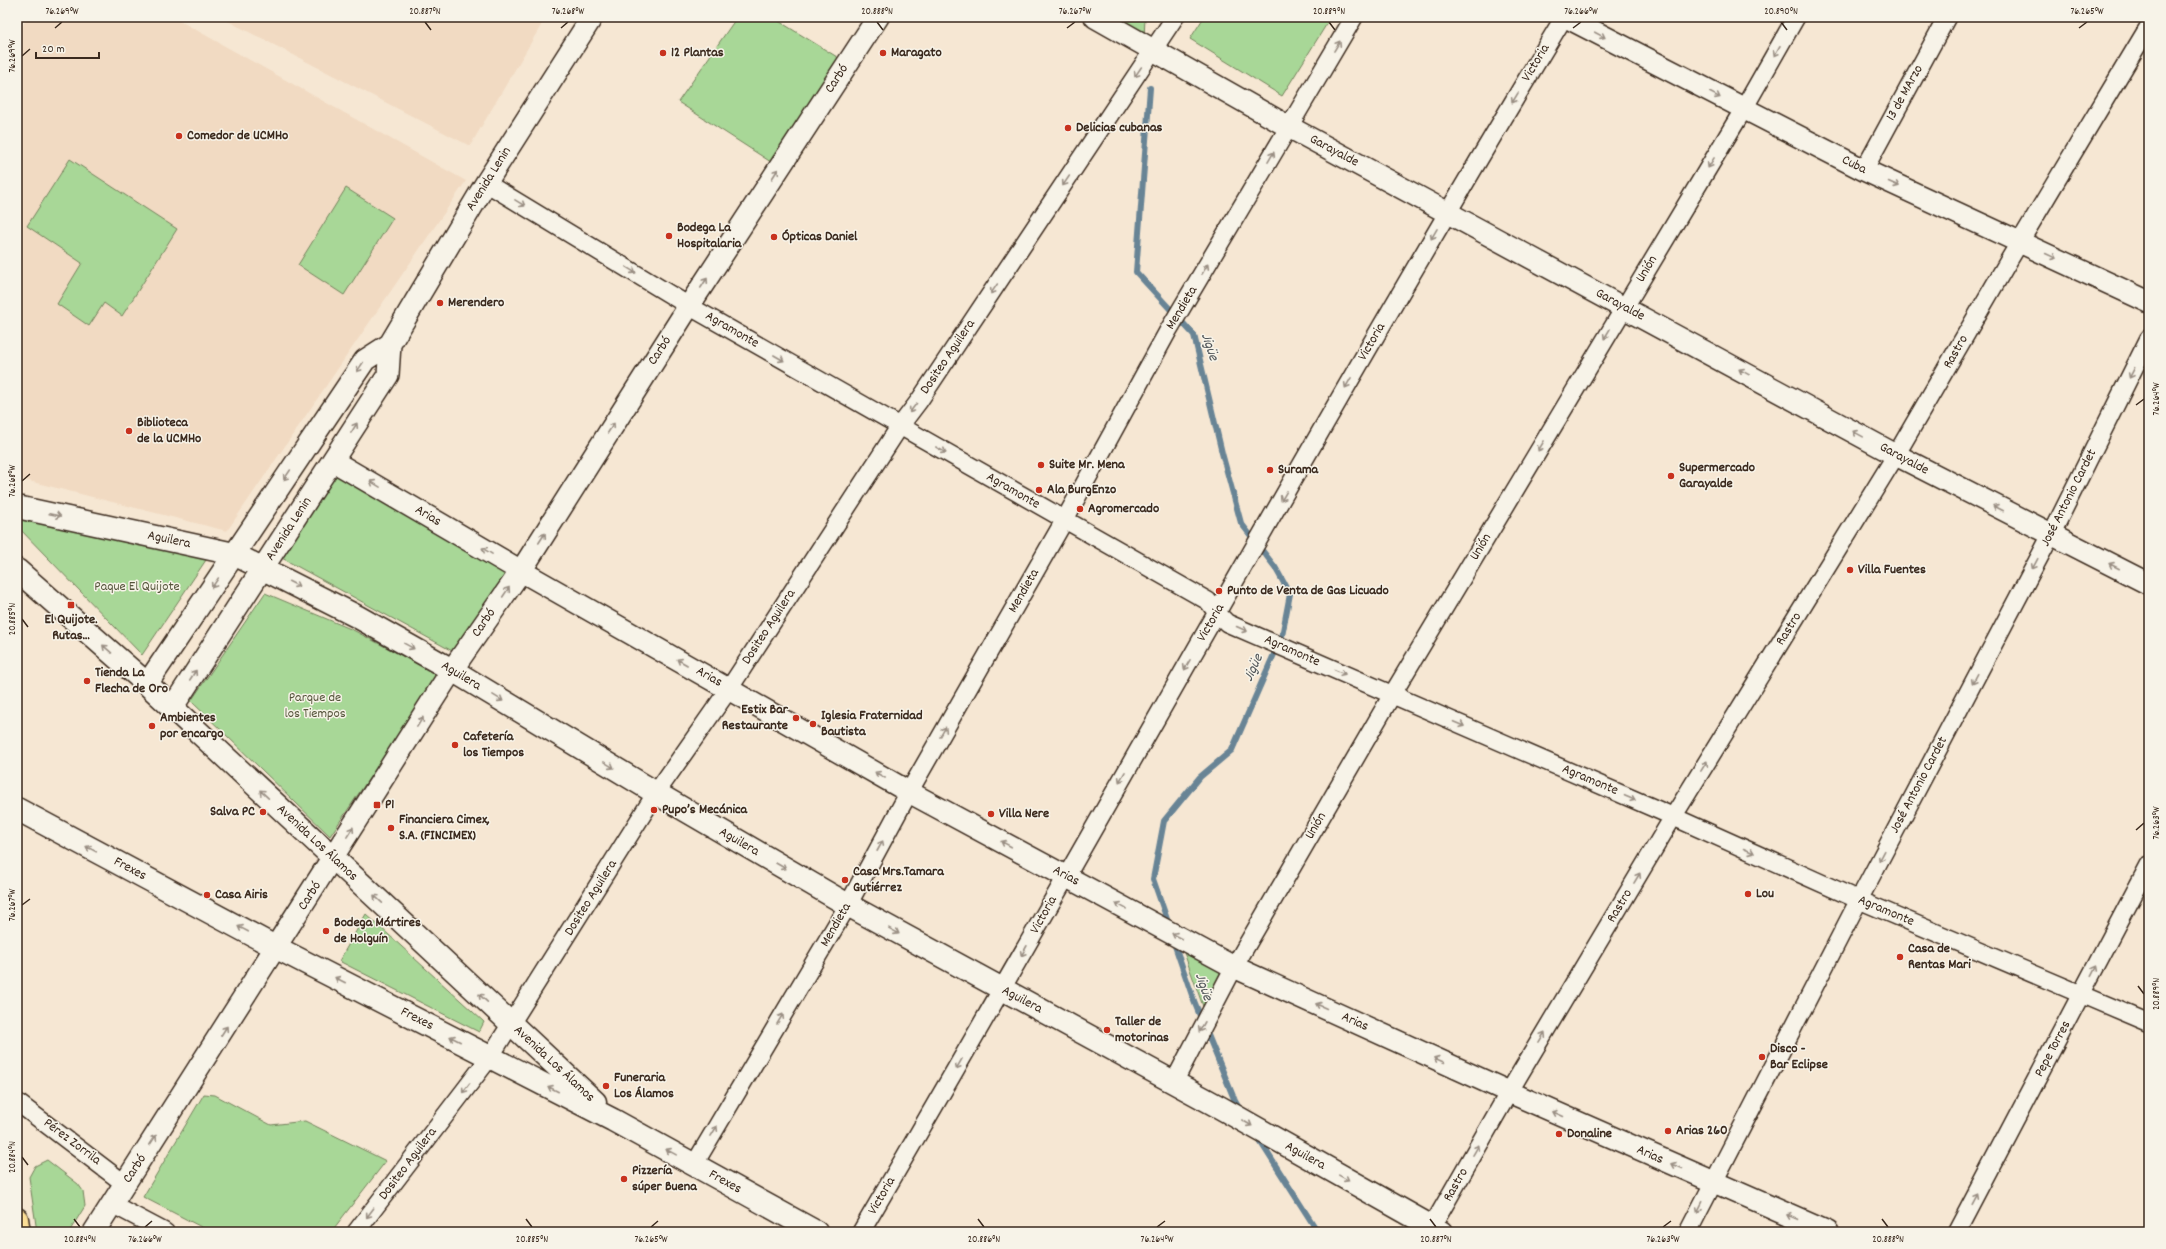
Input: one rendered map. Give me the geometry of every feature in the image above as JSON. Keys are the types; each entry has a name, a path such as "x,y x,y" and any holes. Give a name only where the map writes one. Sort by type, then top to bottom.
{"main road":[{"name":"Aguilera","path":"17,507 234,554 263,568 358,617 452,670 656,793 848,905 1221,1108 1434,1230"},
{"name":"Avenida Los Álamos","path":"17,570 147,684 613,1120"},
{"name":"Frexes","path":"17,810 277,948 613,1120 816,1232"},
{"path":"17,1219 19,1232"}],"street":[{"name":"Avenida Lenin","path":"147,684 365,360 390,344 486,183 592,17"},
{"name":"Carbó","path":"94,1232 277,948 452,670 521,571 689,306 878,17"},
{"name":"Garayalde","path":"1095,17 1289,127 1896,455 2149,584"},
{"name":"Dositeo Aguilera","path":"356,1232 490,1057 656,793 729,689 900,426 919,401 1153,49 1176,17"},
{"name":"Mendieta","path":"694,1165 848,905 910,792 1064,521 1168,331 1354,17"},
{"name":"Cuba","path":"1565,17 1743,110 1864,170 2021,241 2149,302"},
{"name":"Victoria","path":"861,1232 1003,990 1065,876 1217,613 1247,557 1263,532 1447,212 1565,17"},
{"name":"Unión","path":"1174,1082 1234,967 1392,695 1743,110 1796,17"},
{"name":"13 de MArzo","path":"1864,170 1947,17"},
{"name":"Rastro","path":"1434,1230 1509,1092 1673,817 1896,455 2149,26"},
{"name":"Agramonte","path":"486,183 689,306 1064,521 1208,601 1217,613 1228,623 1673,817 1859,900 2082,994 2149,1024"},
{"name":"José Antonio Cardet","path":"1688,1232 1712,1182 2051,535 2149,338"},
{"name":"Avenida Lenin","path":"172,708 334,461 388,375 390,344"},
{"name":"Arias","path":"334,461 521,571 910,792 1234,967 1509,1092 1828,1232"},
{"name":"Pepe Torres","path":"1956,1232 2149,865"},
{"name":"Pérez Zorrila","path":"17,1102 125,1184"},
{"path":"112,1204 165,1232"}],"shaded area":[{"path":"27,17 173,17 466,181 227,531 17,478 17,38"},
{"path":"220,17 546,17 470,146"}],"green space":[{"path":"737,17 772,17 842,60 774,164 678,102"},
{"path":"1104,17 1145,17 1144,40"},
{"path":"1204,17 1331,17 1282,96 1190,39"},
{"path":"70,159 177,229 122,316 104,303 89,326 57,304 82,263 27,226"},
{"path":"346,188 393,218 344,295 298,265"},
{"path":"338,471 508,574 454,652 280,557"},
{"name":"Paque El Quijote","path":"17,518 208,557 142,655 17,526"},
{"name":"Parque de los Tiempos","path":"265,593 353,630 439,675 330,836 191,701"},
{"path":"366,914 484,1022 479,1032 339,961"},
{"path":"1182,947 1227,970 1205,1012"},
{"path":"204,1094 215,1095 271,1125 305,1121 386,1161 331,1232 211,1232 143,1197"},
{"path":"47,1160 78,1184 83,1191 85,1206 69,1232 37,1232 29,1177 35,1166"}],"waterway":[{"name":"Jigüe","path":"1150,88 1136,272 1194,335 1222,453 1241,523 1275,567 1290,594 1282,636 1232,750 1200,777 1164,821 1153,879 1169,925"},
{"name":"Jigüe","path":"1173,940 1194,1001 1240,1110"},
{"name":"Jigüe","path":"1258,1138 1318,1232"}],"place":[{"name":"12 Plantas","path":"663,53"},
{"name":"Maragato","path":"883,53"},
{"name":"Delicias cubanas","path":"1068,128"},
{"name":"Comedor de UCMHo","path":"179,136"},
{"name":"Bodega La Hospitalaria","path":"669,236"},
{"name":"Ópticas Daniel","path":"774,237"},
{"name":"Merendero","path":"440,303"},
{"name":"Biblioteca de la UCMHo","path":"129,431"},
{"name":"Suite Mr. Mena","path":"1041,465"},
{"name":"Surama","path":"1270,470"},
{"name":"Supermercado Garayalde","path":"1671,476"},
{"name":"Ala BurgEnzo","path":"1039,490"},
{"name":"Agromercado","path":"1080,509"},
{"name":"Villa Fuentes","path":"1850,570"},
{"name":"Punto de Venta de Gas Licuado","path":"1219,591"},
{"name":"El Quijote. Rutas...","path":"71,605"},
{"name":"Tienda La Flecha de Oro","path":"87,681"},
{"name":"Estix Bar Restaurante","path":"796,718"},
{"name":"Iglesia Fraternidad Bautista","path":"813,724"},
{"name":"Ambientes por encargo","path":"152,726"},
{"name":"Cafetería los Tiempos","path":"455,745"},
{"name":"P1","path":"377,805"},
{"name":"Pupo’s Mecánica","path":"654,810"},
{"name":"Salva PC","path":"263,812"},
{"name":"Villa Nere","path":"991,814"},
{"name":"Financiera Cimex, S.A. (FINCIMEX)","path":"391,828"},
{"name":"Casa Mrs.Tamara Gutiérrez","path":"845,880"},
{"name":"Lou","path":"1748,894"},
{"name":"Casa Airis","path":"207,895"},
{"name":"Bodega Mártires de Holguín","path":"326,931"},
{"name":"Casa de Rentas Mari","path":"1900,957"},
{"name":"Taller de motorinas","path":"1107,1030"},
{"name":"Disco - Bar Eclipse","path":"1762,1057"},
{"name":"Funeraria Los Álamos","path":"606,1086"},
{"name":"Arias 260","path":"1668,1131"},
{"name":"Donaline","path":"1559,1134"},
{"name":"Pizzería súper Buena","path":"624,1179"}]}
